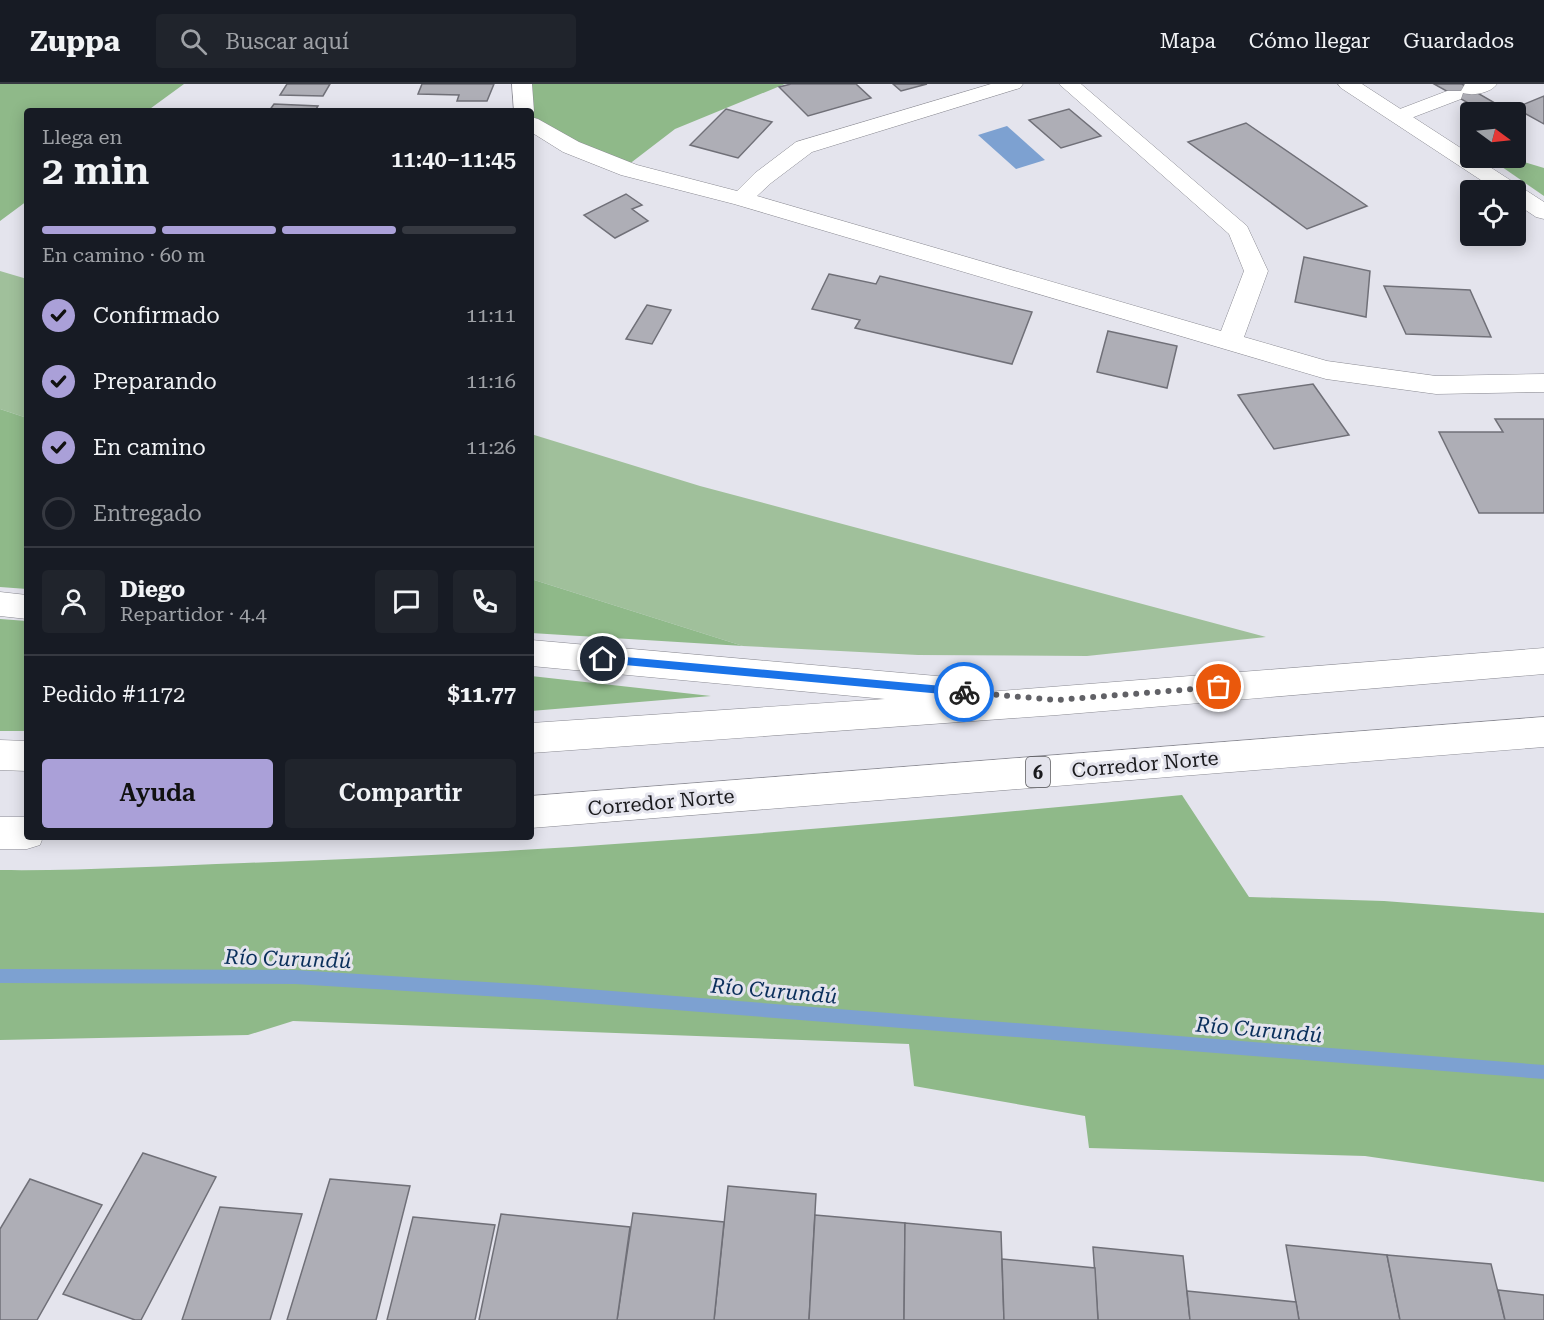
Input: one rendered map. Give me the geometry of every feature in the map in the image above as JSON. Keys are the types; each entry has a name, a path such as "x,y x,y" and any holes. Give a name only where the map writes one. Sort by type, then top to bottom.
{"main road":[{"path":"522,84 524,108"},
{"path":"742,199 763,178 804,147 1013,84"},
{"path":"1069,84 1239,231 1256,271 1229,343"},
{"path":"1348,84 1496,180"},
{"path":"1399,116 1471,89"},
{"path":"534,125 571,147 629,170 742,199 1326,370 1436,385 1544,383"},
{"path":"1526,200 1544,212"},
{"path":"0,604 24,607"},
{"path":"534,653 1057,700"},
{"path":"534,738 1057,700 1544,661"},
{"name":"Corredor Norte","path":"534,812 1544,732"},
{"path":"0,755 24,756"},
{"path":"0,833 24,833"}],"green space":[{"path":"0,84 184,84 151,108 24,108 24,203 0,221"},
{"path":"528,84 785,84 675,129 628,165 572,143 534,119 534,108 531,108"},
{"path":"1526,163 1544,168 1544,196 1526,184 1526,180 1521,180 1503,168 1526,168"},
{"path":"0,271 24,278 24,417 0,409"},
{"path":"0,409 24,417 24,589 0,587"},
{"path":"534,435 700,486 1266,637 1087,656 918,655 743,646 534,580"},
{"path":"534,580 743,646 534,633"},
{"path":"0,619 24,621 24,731 0,731"},
{"path":"534,676 711,696 534,711"},
{"path":"1182,795 1249,897 1384,901 1544,913 1544,1182 1365,1156 1089,1148 1085,1116 914,1086 909,1044 293,1021 248,1035 0,1040 0,870 91,869 479,853 831,828"}],"water":[{"path":"1007,126 1045,160 1016,169 978,135"}],"building":[{"path":"287,84 330,84 323,96 280,95"},
{"path":"422,84 494,84 487,101 457,101 459,95 418,94"},
{"path":"791,84 856,84 871,98 808,116 779,87"},
{"path":"893,84 927,84 901,91"},
{"path":"1434,84 1462,84 1493,102 1466,102"},
{"path":"1544,96 1544,124 1526,114 1526,103"},
{"path":"274,104 318,106 317,108 271,108"},
{"path":"726,109 772,122 738,158 690,145"},
{"path":"1069,109 1101,136 1061,148 1029,120"},
{"path":"1246,123 1367,206 1307,229 1188,142"},
{"path":"626,194 642,205 632,209 648,221 615,238 584,215"},
{"path":"1304,257 1370,271 1366,317 1295,302"},
{"path":"829,274 876,284 880,276 1032,312 1012,364 855,328 860,320 812,309"},
{"path":"1384,286 1470,290 1491,337 1406,334"},
{"path":"647,305 671,310 652,344 626,339"},
{"path":"1108,331 1177,346 1167,388 1097,372"},
{"path":"1313,384 1349,435 1274,449 1238,395"},
{"path":"1495,419 1544,419 1544,513 1479,513 1439,432 1503,432"},
{"path":"143,1153 216,1177 141,1320 135,1320 63,1294"},
{"path":"30,1179 102,1205 37,1320 0,1320 0,1229"},
{"path":"330,1179 410,1186 376,1320 287,1320"},
{"path":"728,1186 816,1194 809,1320 714,1320"},
{"path":"220,1207 302,1214 270,1320 182,1320"},
{"path":"633,1213 724,1222 714,1320 617,1320"},
{"path":"501,1214 630,1227 617,1320 479,1320"},
{"path":"815,1215 905,1223 904,1320 809,1320"},
{"path":"413,1217 495,1225 475,1320 387,1320"},
{"path":"905,1223 1001,1232 1004,1320 904,1320"},
{"path":"1286,1245 1387,1255 1400,1320 1299,1320"},
{"path":"1093,1247 1183,1256 1190,1320 1098,1320"},
{"path":"1387,1255 1491,1264 1505,1320 1400,1320"},
{"path":"1002,1259 1095,1268 1098,1320 1004,1320"},
{"path":"1498,1290 1544,1295 1544,1320 1505,1320"},
{"path":"1187,1291 1296,1302 1299,1320 1190,1320"}],"waterway":[{"name":"Río Curundú","path":"0,976 295,977 536,992 1544,1072"}],"way so far":[{"path":"964,692 1057,700 1219,687"}],"route":[{"path":"603,659 964,692"}]}
